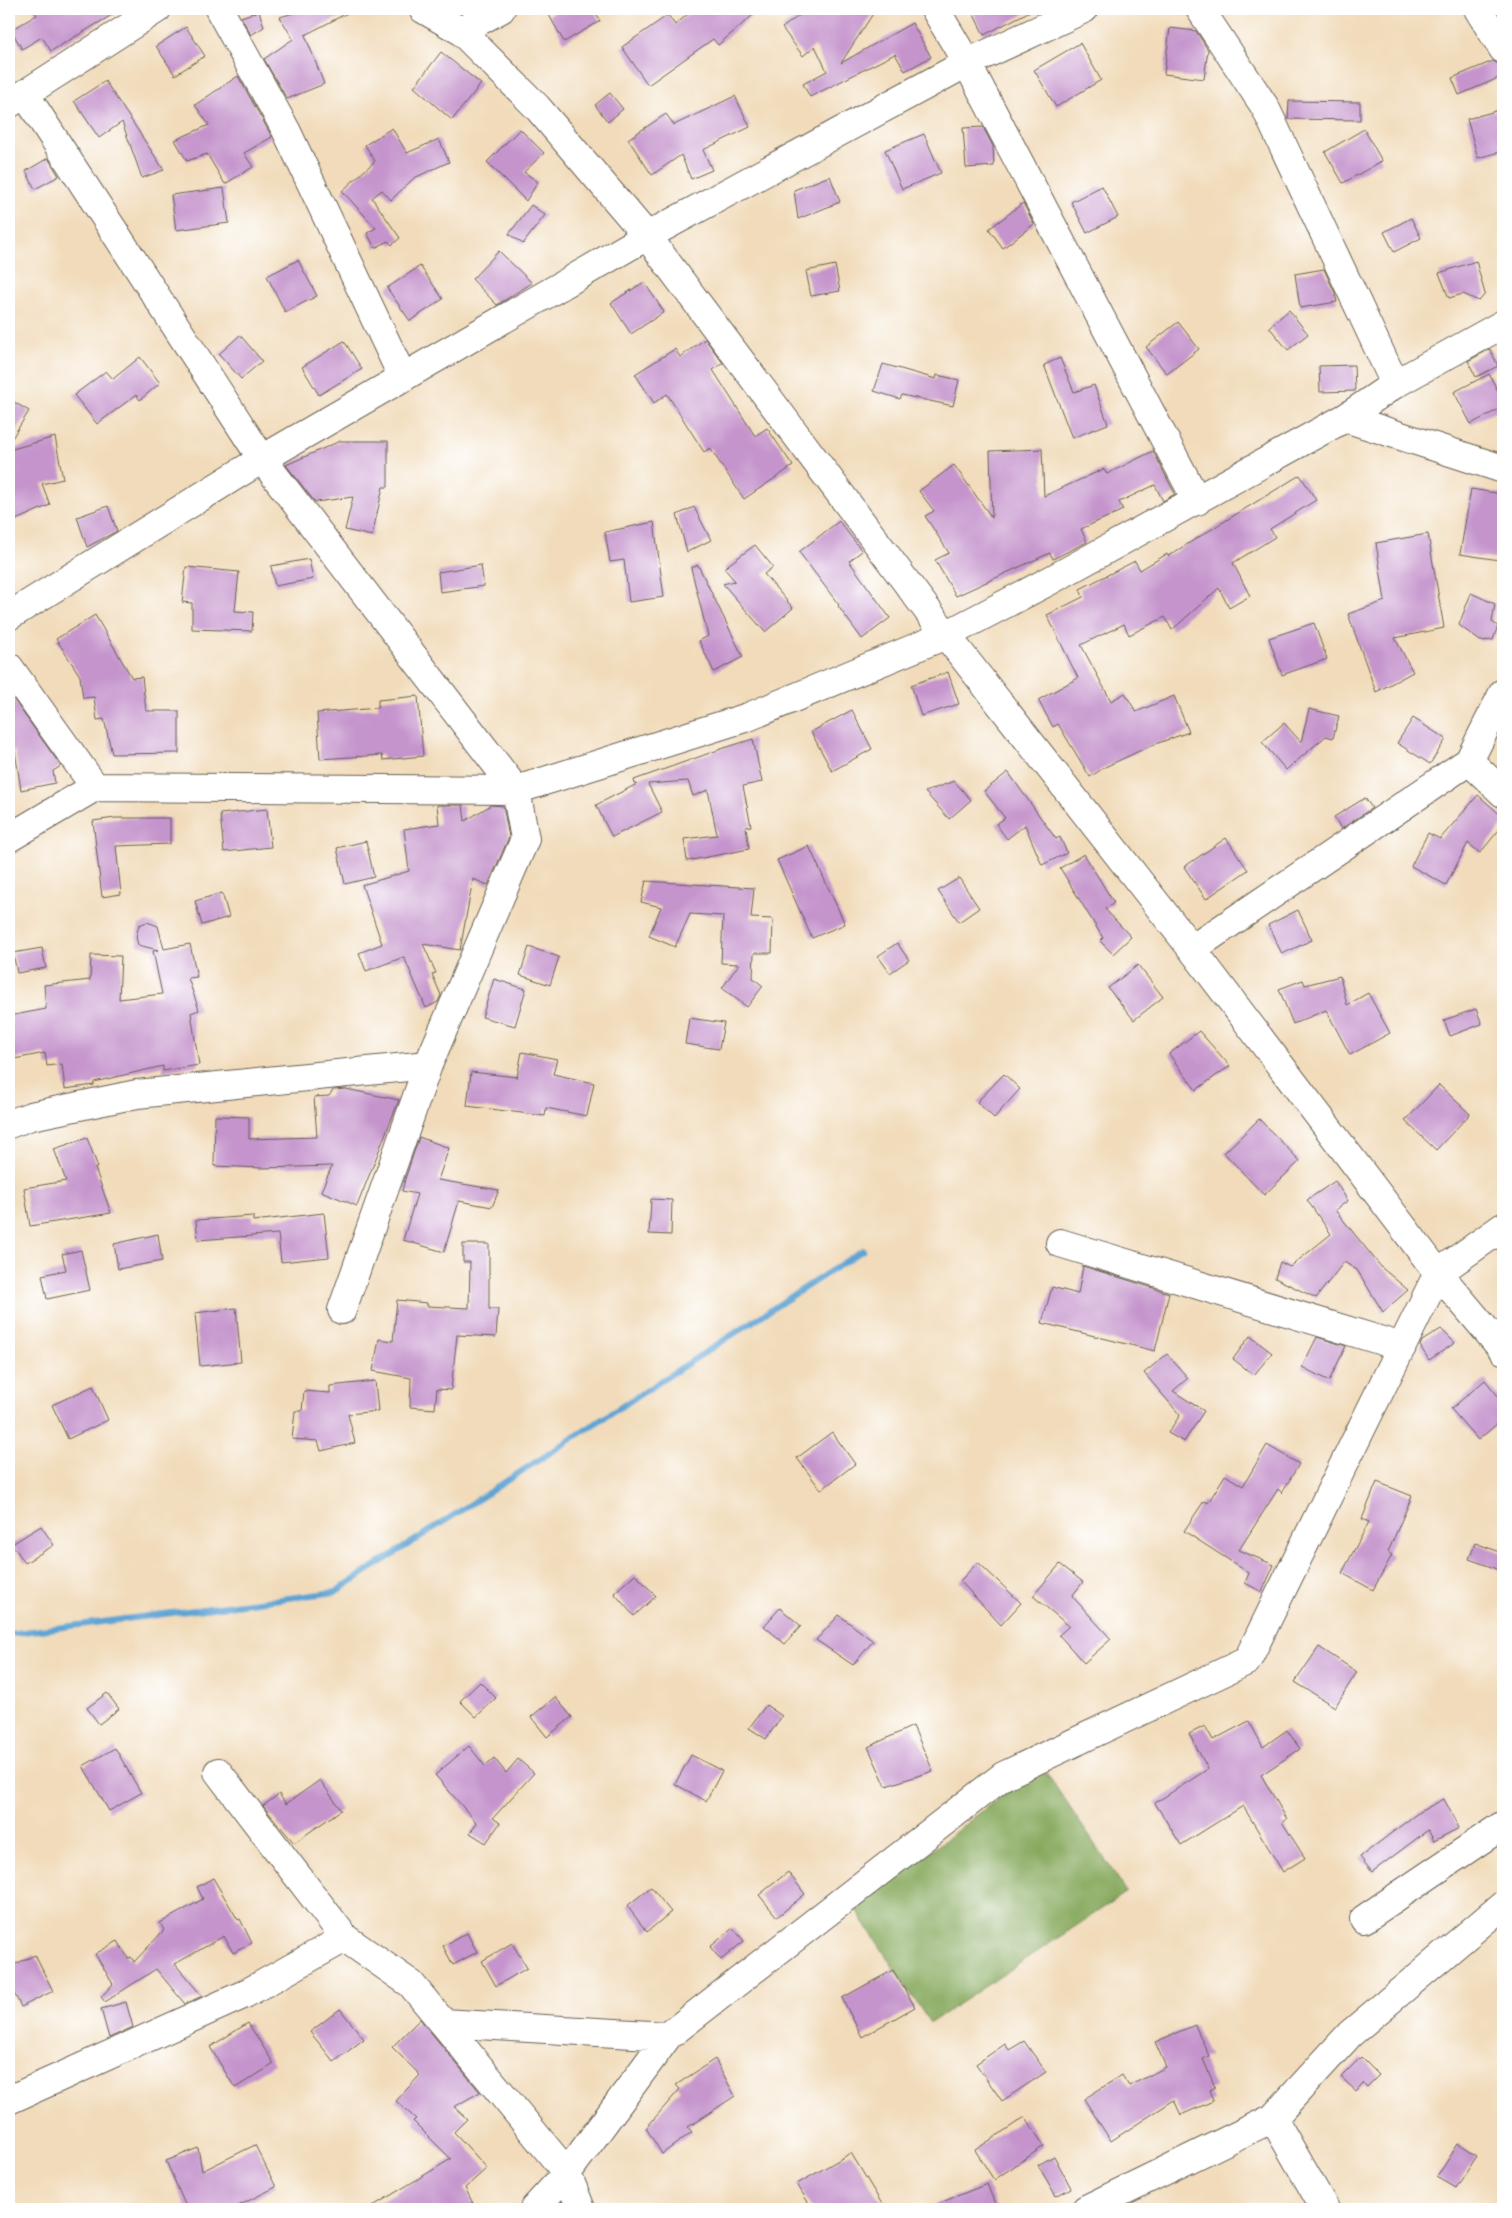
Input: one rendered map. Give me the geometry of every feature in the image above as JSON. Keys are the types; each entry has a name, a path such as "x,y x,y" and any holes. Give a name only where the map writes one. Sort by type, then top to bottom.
{"street":[{"path":"157,9 17,99 262,459 516,790 525,839 428,1065 342,1310"},
{"path":"219,9 286,130 403,378"},
{"path":"423,9 461,31 537,107 647,236 946,634 1192,949 1438,1273 1503,1350"},
{"path":"461,31 501,9"},
{"path":"935,9 968,63 1197,501"},
{"path":"9,616 262,459 647,236 968,63 1084,9"},
{"path":"1200,9 1265,107 1395,384"},
{"path":"1478,9 1503,50"},
{"path":"9,838 94,787 516,790 748,716 946,634 1197,501 1345,418 1395,384 1503,324"},
{"path":"1345,418 1503,469"},
{"path":"9,667 94,787"},
{"path":"1192,949 1469,761 1503,693"},
{"path":"1469,761 1503,793"},
{"path":"9,1124 31,1116 137,1094 428,1065"},
{"path":"534,2209 567,2173 668,2036 1003,1776 1248,1661 1438,1273 1503,1228"},
{"path":"1060,1243 1402,1347"},
{"path":"218,1772 345,1938 411,1984 567,2173 581,2209"},
{"path":"1364,1919 1503,1826"},
{"path":"1086,2209 1273,2118 1350,2034 1503,1905"},
{"path":"9,2100 245,1994 345,1938"},
{"path":"443,2023 668,2036"},
{"path":"1273,2118 1325,2209"}],"green space":[{"path":"1041,1765 1127,1892 930,2023 856,1910"}],"building":[{"path":"33,9 122,9 51,51 42,37 22,49 11,30 37,15"},
{"path":"307,9 355,9 305,35 324,84 287,99 264,59 293,39 280,17"},
{"path":"560,9 593,9 600,21 564,42 549,15"},
{"path":"694,9 760,9 718,45 713,39 648,85 622,47 668,15 675,25"},
{"path":"808,9 876,9 841,63 912,23 931,57 905,71 895,54 810,97 803,84 827,71 815,46 803,56 782,28"},
{"path":"971,9 1034,9 984,35"},
{"path":"259,11 264,27 251,35 241,17"},
{"path":"186,27 205,56 175,75 156,46"},
{"path":"1170,28 1196,31 1208,50 1204,79 1164,74"},
{"path":"1080,43 1101,80 1056,107 1034,70"},
{"path":"441,52 481,84 452,120 414,87"},
{"path":"1493,61 1499,64 1503,76 1459,95 1452,78"},
{"path":"238,76 272,137 244,153 253,167 225,184 207,154 187,161 175,140 209,125 195,105"},
{"path":"105,81 164,170 142,178 122,122 99,138 74,101"},
{"path":"610,93 623,109 608,122 595,105"},
{"path":"735,96 750,127 703,150 712,170 691,179 681,155 652,175 628,139 666,114 674,125"},
{"path":"1289,101 1360,102 1360,120 1288,119"},
{"path":"1503,109 1503,151 1478,158 1467,119"},
{"path":"983,127 993,146 994,166 966,168 963,128"},
{"path":"392,128 407,153 439,139 449,162 414,178 391,200 382,190 372,198 400,238 392,245 388,241 375,248 367,233 376,228 342,191 375,161 365,145"},
{"path":"520,129 544,153 524,172 538,182 526,201 487,162"},
{"path":"1364,129 1382,161 1343,183 1325,152"},
{"path":"924,134 941,173 902,189 885,150"},
{"path":"48,158 59,176 35,189 26,171"},
{"path":"830,176 840,202 798,219 794,190"},
{"path":"1102,186 1118,217 1087,233 1071,202"},
{"path":"224,188 229,223 176,230 171,195"},
{"path":"1023,203 1034,224 1003,248 989,229"},
{"path":"531,205 545,215 523,244 509,234"},
{"path":"1411,218 1421,238 1394,252 1384,232"},
{"path":"499,251 532,283 497,305 472,279"},
{"path":"298,260 317,296 285,312 267,276"},
{"path":"1476,261 1485,294 1479,301 1463,294 1449,298 1439,273"},
{"path":"835,265 840,291 811,296 806,271"},
{"path":"420,266 443,299 410,321 387,288"},
{"path":"1324,269 1337,302 1300,308 1295,274"},
{"path":"644,282 664,312 631,334 611,303"},
{"path":"1289,310 1308,334 1288,350 1269,327"},
{"path":"1178,322 1199,349 1167,374 1146,347"},
{"path":"240,335 262,361 241,379 219,354"},
{"path":"705,339 723,363 713,370 755,436 767,428 793,466 744,499 710,448 704,452 667,394 654,403 635,374 675,349 680,357"},
{"path":"344,341 362,369 319,395 302,367"},
{"path":"1490,349 1498,366 1476,377 1468,361"},
{"path":"140,357 160,383 140,400 136,395 97,424 74,395 106,371 113,379"},
{"path":"1060,358 1074,392 1094,385 1108,424 1072,438 1044,365"},
{"path":"883,364 936,379 937,375 959,380 953,406 902,395 900,399 874,391"},
{"path":"1354,365 1355,391 1320,392 1319,366"},
{"path":"1489,374 1503,401 1503,407 1471,424 1454,392"},
{"path":"9,399 29,411 9,443"},
{"path":"55,437 63,479 42,484 50,505 9,523 9,450"},
{"path":"340,441 388,441 388,487 383,487 372,536 345,530 353,497 315,502 286,465"},
{"path":"1042,449 1044,496 1104,469 1107,474 1153,451 1175,494 1163,501 1155,485 1119,502 1123,510 1081,529 1087,542 1053,559 1050,553 956,596 935,560 949,553 925,516 934,511 919,491 954,465 992,518 990,451"},
{"path":"1300,475 1316,500 1270,529 1275,537 1233,563 1250,596 1229,608 1219,588 1172,630 1165,617 1129,635 1124,624 1081,645 1111,701 1125,693 1136,712 1174,696 1189,732 1150,746 1105,767 1090,777 1058,724 1053,727 1038,700 1078,678 1047,615 1083,597 1080,589 1135,561 1140,570 1167,554 1168,556"},
{"path":"1471,489 1503,494 1503,532 1499,560 1460,554"},
{"path":"108,506 117,531 87,547 77,517"},
{"path":"694,507 711,540 687,552 677,515"},
{"path":"839,521 862,551 849,561 890,618 862,639 799,552"},
{"path":"654,522 664,597 629,602 624,560 610,562 605,532"},
{"path":"1428,534 1444,628 1395,638 1413,672 1376,692 1348,614 1385,601 1376,543"},
{"path":"755,545 773,567 764,574 793,608 765,632 723,584 735,581 724,568"},
{"path":"309,559 313,579 275,586 271,566"},
{"path":"481,565 484,586 440,592 438,572"},
{"path":"698,565 743,657 714,672 699,641 708,636 691,568"},
{"path":"186,567 239,572 235,611 253,612 252,631 192,629 192,603 182,602"},
{"path":"1471,593 1495,604 1492,622 1498,626 1493,640 1480,641 1459,625"},
{"path":"95,615 132,678 142,677 146,711 179,711 179,753 112,754 104,719 97,720 94,697 83,698 80,676 56,639"},
{"path":"1314,623 1327,659 1282,675 1269,638"},
{"path":"948,672 959,704 921,716 911,685"},
{"path":"9,693 61,766 53,771 55,783 21,790 15,751 9,754"},
{"path":"418,696 423,756 383,760 382,755 320,759 317,713 378,708 378,700"},
{"path":"1309,709 1339,716 1333,738 1326,736 1286,770 1262,742 1284,723 1301,742"},
{"path":"852,710 872,749 832,771 811,732"},
{"path":"1413,718 1446,739 1430,764 1397,743"},
{"path":"753,739 762,782 743,786 751,826 746,827 749,849 687,861 684,839 717,835 708,790 693,796 688,781 648,784 662,812 612,837 596,805 637,784 635,784 634,780"},
{"path":"1008,772 1056,839 1060,837 1067,853 1042,865 1025,825 1007,839 996,824 1005,818 984,791"},
{"path":"954,781 971,800 949,819 925,792"},
{"path":"1478,795 1503,817 1503,825 1480,853 1468,843 1446,885 1411,866 1428,833 1440,839"},
{"path":"1365,798 1372,808 1341,829 1334,817"},
{"path":"437,805 463,805 465,821 491,805 503,806 509,837 488,885 473,879 460,950 423,944 436,973 432,974 441,995 438,1002 426,1008 404,957 366,971 359,953 382,944 362,885 409,871 404,829 439,824"},
{"path":"267,809 271,847 224,852 220,814"},
{"path":"115,818 170,818 170,844 116,846 121,894 102,897 93,821"},
{"path":"1226,838 1248,870 1206,899 1184,867"},
{"path":"366,841 374,877 345,884 337,848"},
{"path":"809,846 845,924 812,938 777,860"},
{"path":"1084,854 1114,903 1105,909 1131,937 1113,954 1100,941 1103,938 1060,868"},
{"path":"959,878 979,908 959,922 938,891"},
{"path":"646,881 754,888 751,918 773,919 772,953 754,953 753,978 763,986 747,1007 722,988 739,964 721,963 723,916 690,914 675,947 649,936 661,907 641,902"},
{"path":"222,893 229,917 202,925 195,901"},
{"path":"1298,910 1312,940 1282,954 1268,925"},
{"path":"147,922 158,926 164,949 190,944 197,977 188,978 199,1010 191,1013 199,1065 163,1071 163,1066 94,1082 94,1085 65,1089 62,1064 47,1066 45,1053 9,1060 9,1016 46,1009 44,985 90,980 91,955 121,956 119,999 162,994 153,951 158,950 138,945 136,937 139,925"},
{"path":"897,943 909,960 890,973 878,956"},
{"path":"529,947 559,957 550,985 520,975"},
{"path":"42,948 46,968 17,973 13,953"},
{"path":"1138,965 1163,997 1134,1020 1108,988"},
{"path":"1340,976 1347,1005 1368,993 1390,1033 1350,1055 1326,1010 1293,1024 1279,989 1303,980 1305,985"},
{"path":"494,979 526,989 515,1026 482,1017"},
{"path":"1476,1009 1482,1024 1450,1036 1444,1020"},
{"path":"689,1018 724,1023 719,1049 685,1044"},
{"path":"1199,1031 1230,1066 1196,1090 1169,1054"},
{"path":"522,1052 557,1059 553,1074 594,1083 587,1116 546,1108 545,1116 467,1106 471,1072 517,1077"},
{"path":"1004,1074 1020,1089 994,1118 977,1102"},
{"path":"1439,1085 1470,1114 1436,1150 1405,1121"},
{"path":"346,1089 399,1100 357,1206 321,1191 332,1166 262,1168 214,1166 215,1116 249,1117 249,1139 317,1137 314,1097 329,1096 333,1090"},
{"path":"1259,1119 1300,1161 1264,1195 1224,1153"},
{"path":"419,1137 449,1148 438,1180 499,1190 492,1207 459,1201 444,1252 403,1240 417,1194 402,1191"},
{"path":"87,1138 98,1167 95,1168 111,1213 30,1226 24,1188 66,1181 54,1149"},
{"path":"1335,1181 1348,1201 1335,1210 1382,1268 1408,1290 1383,1312 1357,1270 1344,1262 1316,1298 1275,1278 1280,1262 1290,1267 1331,1234 1307,1200"},
{"path":"651,1199 672,1200 671,1235 649,1234"},
{"path":"324,1213 329,1257 281,1262 278,1234 198,1240 196,1220 253,1216 253,1221"},
{"path":"158,1234 162,1261 118,1269 114,1244"},
{"path":"463,1244 489,1244 489,1309 498,1309 496,1337 457,1335 451,1390 437,1389 435,1409 410,1407 411,1378 373,1371 379,1339 393,1341 397,1300 427,1303 427,1306 469,1308 470,1262 463,1262"},
{"path":"81,1250 90,1290 47,1299 42,1275 66,1270 62,1254"},
{"path":"1083,1266 1169,1293 1155,1351 1042,1323 1052,1287 1078,1294"},
{"path":"236,1308 241,1362 200,1366 195,1313"},
{"path":"1441,1329 1455,1343 1429,1360 1420,1346 1422,1341"},
{"path":"1250,1336 1272,1353 1254,1375 1233,1359"},
{"path":"1317,1337 1346,1346 1329,1381 1302,1367"},
{"path":"1167,1354 1188,1378 1173,1391 1204,1411 1184,1442 1168,1433 1180,1415 1144,1373"},
{"path":"1485,1380 1503,1402 1503,1419 1478,1440 1451,1409"},
{"path":"375,1381 378,1411 348,1414 355,1443 321,1451 318,1441 292,1439 295,1411 302,1411 304,1391 330,1393 330,1386"},
{"path":"93,1386 108,1420 68,1439 52,1405"},
{"path":"832,1432 855,1464 821,1490 797,1458"},
{"path":"1267,1445 1299,1464 1282,1493 1278,1489 1239,1550 1274,1565 1262,1592 1245,1583 1249,1573 1184,1531 1204,1501 1208,1503 1225,1475 1243,1486"},
{"path":"1377,1482 1412,1496 1388,1552 1392,1555 1373,1590 1342,1573 1369,1522 1362,1519"},
{"path":"41,1526 54,1545 25,1563 12,1544"},
{"path":"1475,1543 1503,1553 1503,1571 1469,1559"},
{"path":"978,1562 1021,1603 1001,1625 960,1581"},
{"path":"1060,1564 1083,1582 1072,1596 1111,1639 1084,1663 1059,1635 1069,1626 1033,1596"},
{"path":"635,1574 656,1596 634,1616 614,1593"},
{"path":"780,1608 801,1626 785,1644 764,1626"},
{"path":"839,1615 873,1641 853,1665 816,1640"},
{"path":"1319,1647 1357,1672 1335,1707 1295,1682"},
{"path":"480,1682 496,1698 476,1717 460,1701"},
{"path":"107,1693 119,1709 99,1724 87,1708"},
{"path":"555,1697 572,1717 547,1737 531,1717"},
{"path":"766,1705 782,1716 766,1739 749,1728"},
{"path":"1249,1721 1263,1747 1287,1730 1300,1749 1261,1775 1287,1819 1282,1822 1305,1858 1283,1872 1243,1806 1181,1845 1155,1803 1208,1769 1189,1734 1205,1726 1213,1740"},
{"path":"913,1726 933,1771 886,1786 868,1747"},
{"path":"469,1746 485,1766 494,1758 506,1773 518,1759 534,1773 493,1818 500,1823 486,1843 470,1833 477,1823 435,1775"},
{"path":"115,1748 141,1793 109,1811 83,1766"},
{"path":"691,1755 722,1771 706,1801 675,1784"},
{"path":"320,1780 341,1810 294,1843 263,1806 279,1794 286,1804"},
{"path":"1444,1799 1459,1828 1434,1841 1428,1830 1372,1872 1360,1857 1419,1812"},
{"path":"788,1872 805,1894 777,1917 759,1895"},
{"path":"213,1878 238,1920 240,1919 252,1943 233,1953 224,1936 175,1964 202,1996 185,2004 156,1969 105,2002 101,1997 113,1984 95,1954 118,1941 128,1958 131,1957 134,1962 164,1930 160,1923 203,1899 197,1887"},
{"path":"651,1887 671,1912 647,1932 627,1906"},
{"path":"733,1928 744,1941 721,1960 710,1947"},
{"path":"467,1933 477,1952 453,1965 443,1946"},
{"path":"512,1943 527,1968 496,1986 482,1961"},
{"path":"35,1955 53,1991 21,2007 9,1983 9,1967"},
{"path":"893,1970 915,2007 862,2037 842,1998"},
{"path":"126,2002 133,2027 109,2038 101,2009"},
{"path":"340,2009 364,2039 334,2062 310,2032"},
{"path":"420,2019 480,2092 454,2107 467,2119 454,2132 487,2168 465,2188 476,2209 368,2209 451,2159 413,2121 416,2119 396,2101 420,2075 392,2047"},
{"path":"248,2023 274,2064 235,2088 210,2047"},
{"path":"1195,2025 1209,2056 1203,2059 1215,2087 1209,2090 1213,2101 1181,2115 1174,2100 1111,2141 1084,2099 1122,2075 1129,2086 1166,2067 1155,2042"},
{"path":"1024,2041 1046,2072 1002,2101 976,2064 1005,2044 1009,2050"},
{"path":"1361,2057 1379,2075 1367,2087 1363,2083 1356,2091 1341,2077"},
{"path":"715,2059 735,2096 688,2127 692,2132 662,2154 646,2128 680,2089 676,2085"},
{"path":"1025,2117 1044,2146 994,2180 975,2150"},
{"path":"1458,2144 1477,2156 1456,2188 1437,2177"},
{"path":"255,2145 276,2187 232,2209 187,2209 166,2161 198,2148 202,2171"},
{"path":"851,2153 885,2209 812,2209 797,2184"},
{"path":"1054,2156 1071,2188 1056,2196 1038,2165"},
{"path":"987,2184 997,2209 927,2209 927,2208"}],"waterway":[{"path":"9,1634 335,1592 863,1250"}]}
